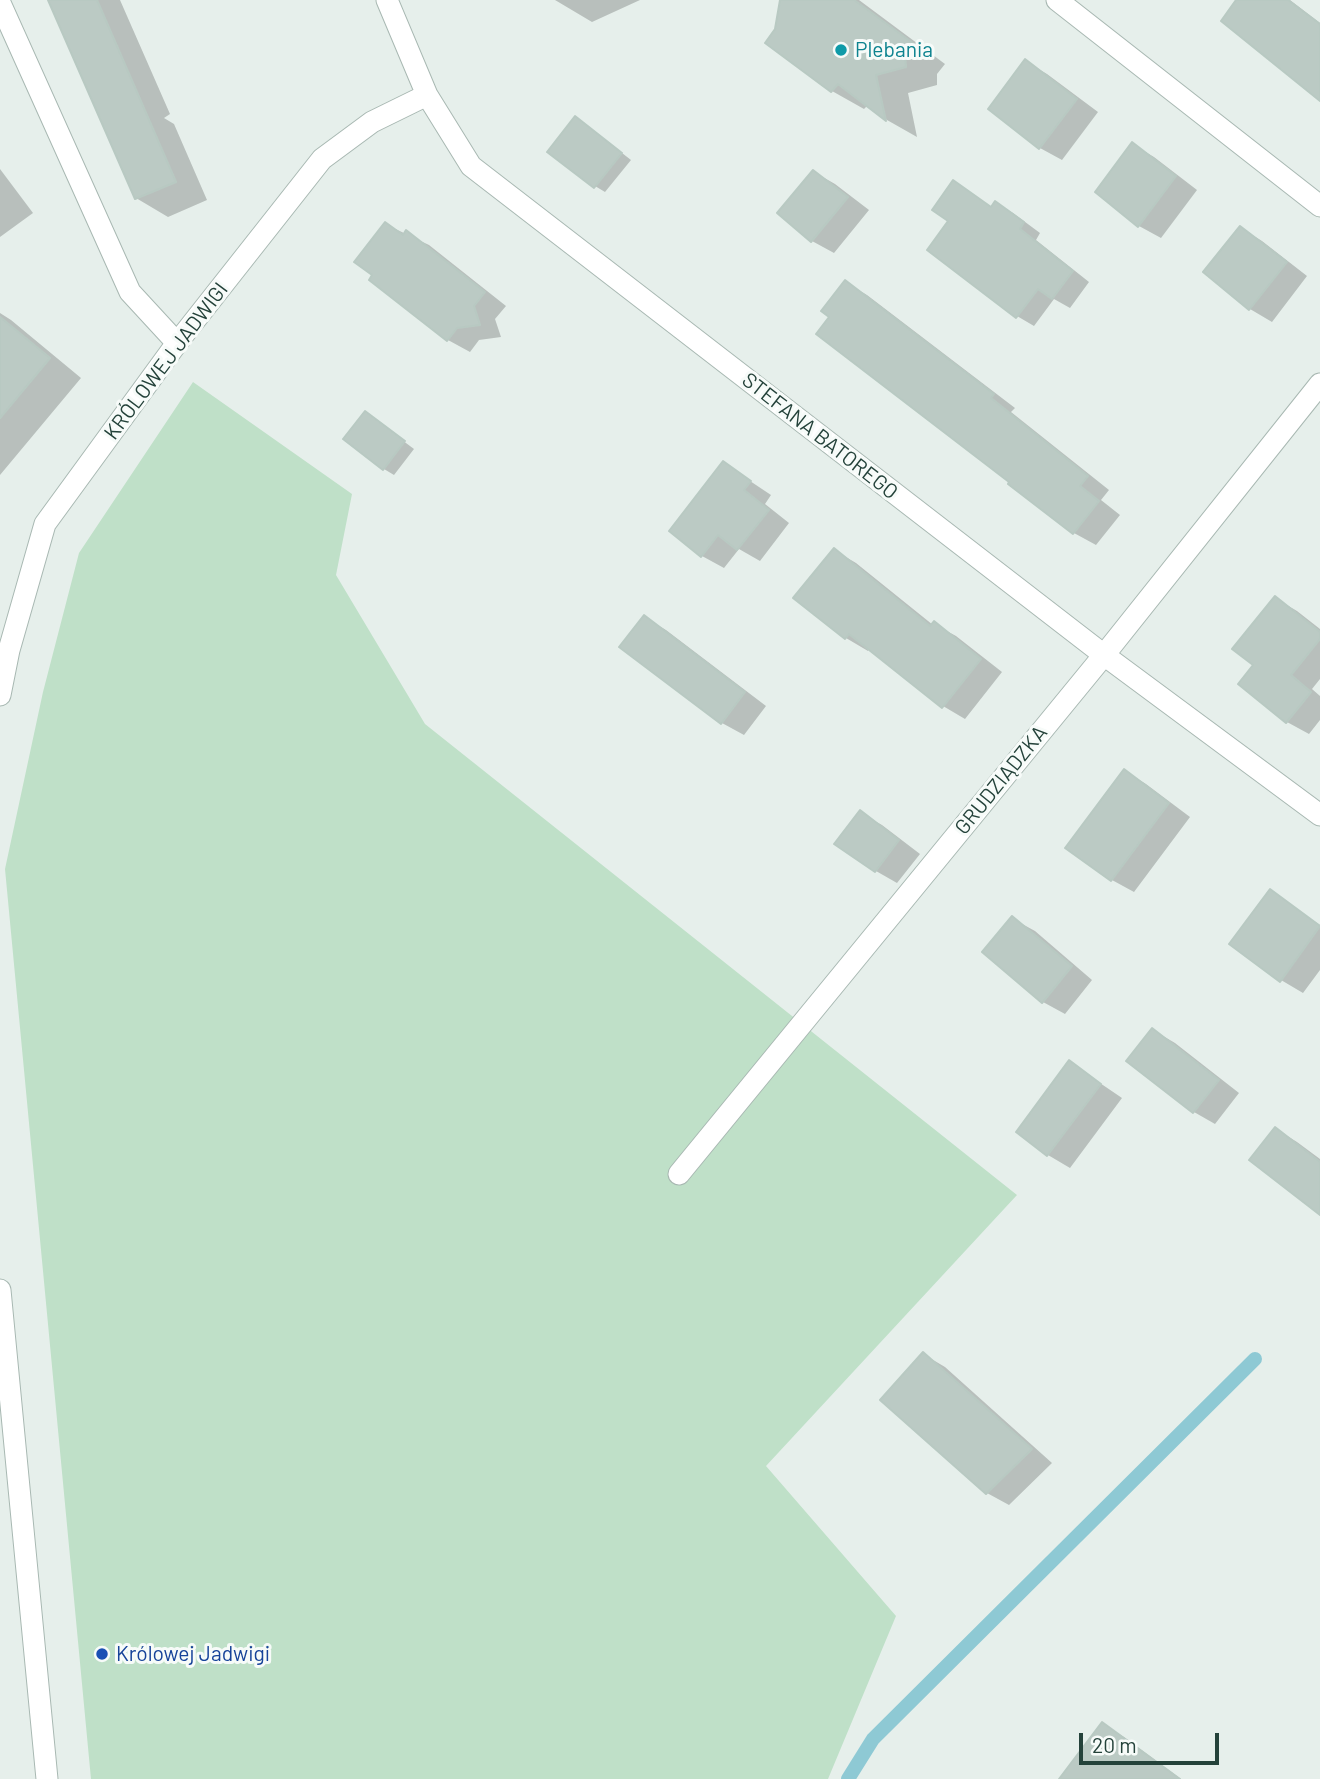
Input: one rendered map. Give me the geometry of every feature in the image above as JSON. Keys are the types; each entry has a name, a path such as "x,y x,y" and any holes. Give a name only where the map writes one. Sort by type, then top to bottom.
{"street":[{"name":"STEFANA BATOREGO","path":"387,0 427,95 471,166 1104,655 1320,815"},
{"path":"1057,0 1320,206"},
{"path":"0,3 130,292 177,343"},
{"name":"KRÓLOWEJ JADWIGI","path":"0,695 5,647 45,524 177,343 322,159 372,122 427,95"},
{"name":"GRUDZIĄDZKA","path":"679,1174 1104,655 1320,384"},
{"path":"0,1290 47,1779"}],"green space":[{"path":"193,382 352,494 336,575 425,724 1017,1195 766,1466 896,1616 828,1779 91,1779 5,869 43,692 79,553"}],"building":[{"path":"48,0 97,0 176,182 135,199"},
{"name":"Plebania","path":"780,0 854,0 914,44 905,55 906,67 876,75 886,121 838,84 831,92 765,43 775,29"},
{"path":"1236,0 1288,0 1320,24 1320,101 1221,21"},
{"path":"1025,59 1077,99 1039,149 988,109"},
{"path":"575,116 622,153 594,188 547,152"},
{"path":"1132,142 1176,176 1138,227 1095,192"},
{"path":"813,170 848,197 811,242 777,213"},
{"path":"953,180 991,207 995,201 1024,222 1020,229 1073,271 1052,299 1038,289 1016,318 927,250 948,221 932,210"},
{"path":"385,222 403,235 406,230 485,292 474,306 480,325 457,328 447,341 369,280 372,275 354,262"},
{"path":"1240,226 1287,262 1249,310 1203,272"},
{"path":"845,280 994,394 991,398 1088,476 1080,486 1099,501 1073,534 816,334 829,317 821,311"},
{"path":"0,317 50,358 0,418"},
{"path":"365,411 405,441 383,470 343,439"},
{"path":"723,461 751,481 744,490 769,510 737,550 718,535 701,557 669,531"},
{"path":"834,548 930,626 934,621 981,659 942,708 849,634 845,639 793,598"},
{"path":"1275,596 1320,632 1320,639 1291,675 1311,692 1286,723 1238,684 1253,665 1232,649"},
{"path":"644,615 745,692 721,724 619,647"},
{"path":"1124,769 1169,803 1111,881 1065,848"},
{"path":"860,810 899,840 875,872 834,844"},
{"path":"1270,889 1320,926 1280,982 1229,944"},
{"path":"1012,916 1072,966 1042,1003 982,952"},
{"path":"1152,1028 1219,1080 1193,1113 1126,1061"},
{"path":"1069,1060 1101,1084 1047,1156 1016,1132"},
{"path":"1275,1127 1320,1162 1320,1215 1249,1160"},
{"path":"923,1352 1032,1449 986,1494 880,1400"},
{"path":"1102,1722 1180,1779 1059,1779"}],"waterway":[{"path":"848,1779 873,1739 1255,1359"}],"place":[{"name":"Plebania","path":"841,50"},
{"name":"Królowej Jadwigi","path":"102,1654"}]}
